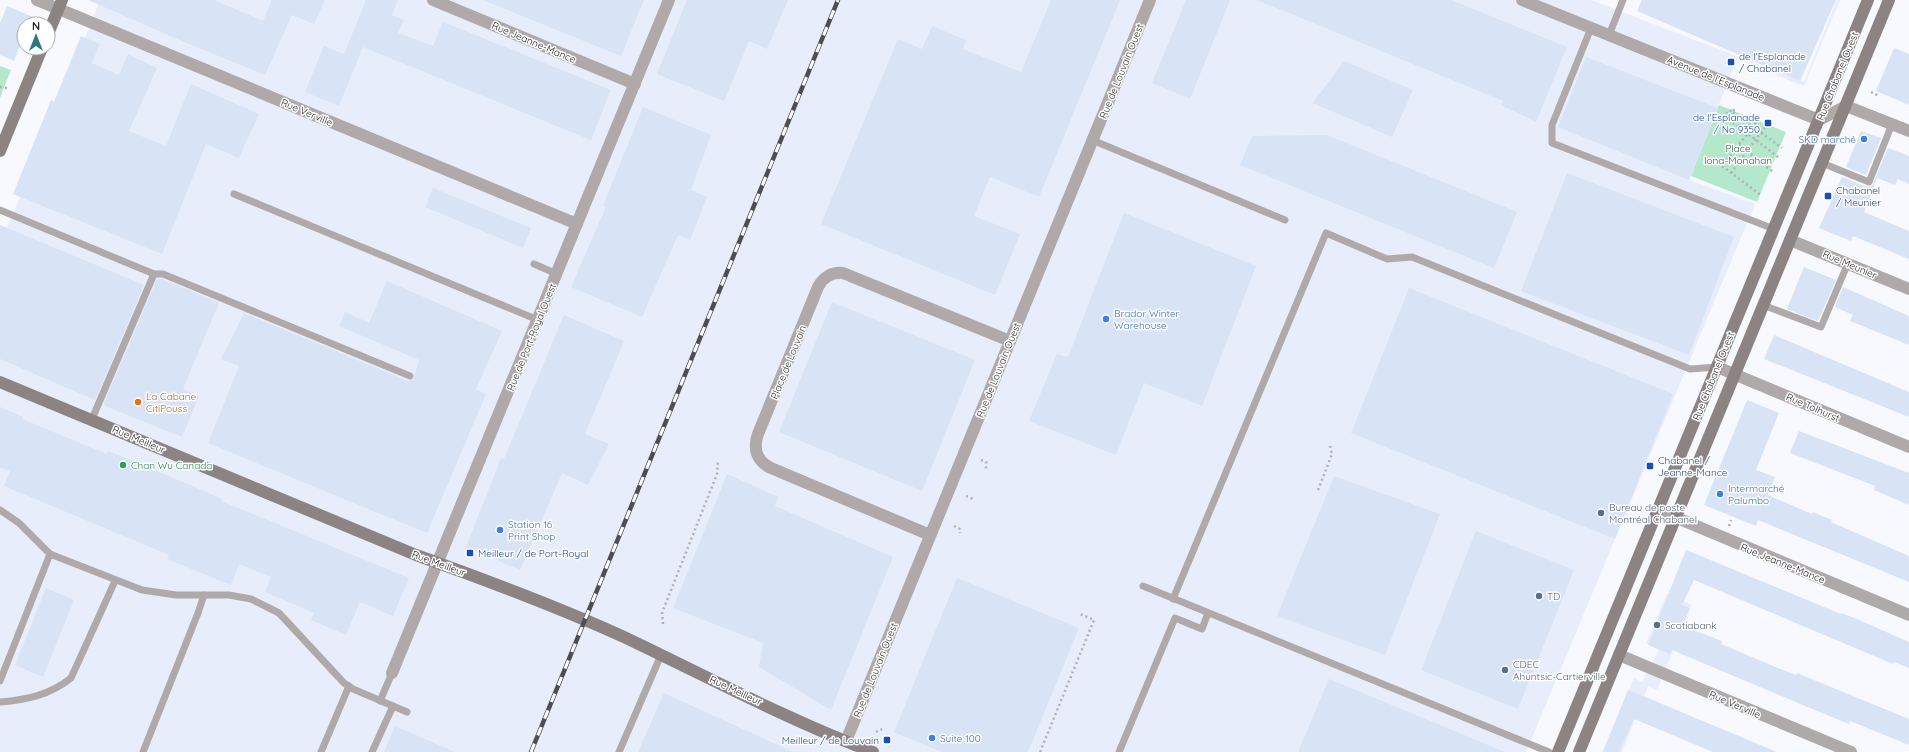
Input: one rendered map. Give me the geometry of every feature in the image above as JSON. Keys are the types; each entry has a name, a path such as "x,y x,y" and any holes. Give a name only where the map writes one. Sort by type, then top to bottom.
{"street":[{"name":"Rue Verville","path":"36,0 60,4 577,224"},
{"name":"Rue Jeanne-Mance","path":"433,0 635,84"},
{"name":"Rue de Port-Royal Ouest","path":"392,674 669,0"},
{"name":"Rue de Louvain Ouest","path":"846,741 1150,0"},
{"name":"Avenue de l'Esplanade","path":"1522,0 1819,120"},
{"name":"Rue Chabanel Ouest","path":"1558,752 1868,0"},
{"name":"Rue Chabanel Ouest","path":"1579,752 1889,0"},
{"path":"55,16 60,4"},
{"path":"1,148 39,56"},
{"path":"1819,120 1846,106 1909,131"},
{"name":"Rue Meunier","path":"1790,240 1909,289"},
{"name":"Place de Louvain","path":"930,535 771,468 763,464 758,457 756,444 758,434 817,290 826,277 834,274 845,274 1010,341"},
{"name":"Rue Tolhurst","path":"1717,368 1909,447"},
{"name":"Rue Meilleur","path":"0,382 438,562 591,623 846,741 873,752"},
{"name":"Rue Jeanne-Mance","path":"1658,510 1909,615"},
{"name":"Rue Verville","path":"1619,655 1851,752"}],"lane":[{"path":"1609,35 1624,0"},
{"path":"1591,28 1552,125 1552,143 1774,229"},
{"path":"1822,163 1869,182 1892,124"},
{"path":"1092,140 1285,220"},
{"path":"234,194 538,320"},
{"path":"0,210 154,274 163,274 410,376"},
{"path":"1173,599 1326,233 1387,259 1412,258 1690,369 1717,368"},
{"path":"1763,305 1821,327 1848,263"},
{"path":"534,264 557,274"},
{"path":"92,419 154,274"},
{"path":"0,510 19,523 50,554 115,581 142,590 176,595 239,596 251,599 279,613 332,671 349,686 407,712"},
{"path":"0,681 50,554"},
{"path":"0,702 23,700 42,695 61,686 71,678 115,581"},
{"path":"1143,586 1208,613 1439,703 1549,752"},
{"path":"143,752 204,595"},
{"path":"1119,752 1175,618 1202,629 1208,613"},
{"path":"619,752 661,655"},
{"path":"380,701 392,674"},
{"path":"321,752 349,686"},
{"path":"372,752 392,706"}],"path":[{"path":"0,87 7,88"},
{"path":"1871,92 1879,96"},
{"path":"1778,157 1725,116 1729,110 1733,110 1782,148"},
{"path":"1759,119 1722,166 1762,196"},
{"path":"1731,173 1768,123"},
{"path":"1739,145 1772,171"},
{"path":"1318,490 1332,454 1330,446"},
{"path":"663,624 662,613 717,474 718,460"},
{"path":"981,460 986,462 986,470"},
{"path":"966,496 973,499"},
{"path":"1729,526 1731,520"},
{"path":"954,526 960,529 960,533"},
{"path":"1040,752 1094,620 1078,613"},
{"path":"876,732 882,729"}],"shaded area":[{"path":"100,0 1591,0 1804,82 1837,0 1840,0 1804,86 1737,59 1689,180 1755,204 1526,752 0,752 0,243 39,154"},
{"path":"1667,594 1692,605 1657,690 1648,686 1622,752 1602,752 1634,678 1642,682 1659,650 1646,643"}],"green space":[{"path":"0,66 11,70 0,98"},
{"name":"Place Iona-Monahan","path":"1719,105 1786,132 1757,202 1691,176"}],"building":[{"path":"88,0 214,0 263,21 272,0 325,0 314,24 292,15 265,75 191,45"},
{"path":"366,0 398,0 392,15 404,20 398,33 433,46 443,22 611,90 591,140 363,47 339,106 305,92 324,46 344,54"},
{"path":"483,0 644,0 621,56"},
{"path":"687,0 788,0 767,49 749,41 724,101 657,74"},
{"path":"1051,0 1120,0 1039,197 990,177 974,216 1020,234 995,295 821,224 898,39 922,49 932,26 966,40 963,49 1021,72"},
{"path":"1186,0 1230,0 1190,99 1152,83"},
{"path":"1257,0 1451,0 1567,47 1536,122 1501,105 1503,101"},
{"path":"1642,0 1836,0 1800,81 1637,11"},
{"path":"7,6 31,16 16,16 16,56 14,61 0,55 0,23"},
{"path":"81,36 100,44 92,63 119,75 128,54 157,68 129,131 166,146 191,84 259,114 239,158 206,144 162,254 13,194 51,100 54,102"},
{"path":"1894,48 1909,54 1909,105 1876,91"},
{"path":"1586,57 1718,108 1689,180 1558,127"},
{"path":"1344,61 1413,90 1392,137 1313,103"},
{"path":"643,107 711,135 691,190 707,197 690,240 678,235 642,317 571,287 606,207 603,206"},
{"path":"1861,131 1881,138 1866,175 1846,167"},
{"path":"1327,135 1517,212 1494,268 1240,165 1252,136"},
{"path":"1888,148 1909,156 1909,184 1898,179 1895,185 1877,178 1864,212 1909,231 1909,259 1853,236 1851,241 1819,228 1842,177 1867,187 1872,186"},
{"path":"1567,173 1734,237 1689,355 1521,291"},
{"path":"433,188 531,228 523,248 425,207"},
{"path":"1124,213 1256,266 1202,406 1144,383 1116,455 1029,421 1057,354 1068,357"},
{"path":"0,225 144,285 95,400 0,359"},
{"path":"1804,267 1836,280 1818,321 1787,309"},
{"path":"157,279 162,279 219,303 183,389 199,396 182,437 105,406 104,403"},
{"path":"387,281 502,331 476,389 486,394 427,533 208,443 239,366 221,359 244,313 408,381 413,380 419,360 339,326 345,312 369,323"},
{"path":"1843,287 1909,316 1909,345 1850,321 1853,315 1835,307"},
{"path":"1409,288 1673,394 1615,539 1351,433"},
{"path":"832,302 975,360 922,491 779,432"},
{"path":"564,315 624,341 585,434 609,444 588,485 562,473 520,570 466,547 501,458 504,459"},
{"path":"1774,335 1909,392 1909,417 1764,359"},
{"path":"1747,400 1779,413 1756,470 1775,477 1768,495 1812,514 1813,512 1832,520 1831,522 1909,556 1909,582 1758,520 1756,526 1704,505"},
{"path":"0,407 23,417 22,419 107,454 108,451 222,499 221,501 409,578 393,616 360,602 346,635 311,620 314,613 265,592 271,577 239,564 231,585 167,559 169,555 4,486 10,471 0,467"},
{"path":"1799,431 1909,473 1909,505 1874,490 1875,486 1790,453"},
{"path":"727,474 778,497 775,506 893,557 831,710 759,667 763,643 673,608"},
{"path":"1334,476 1440,514 1385,655 1277,616"},
{"path":"1476,531 1574,570 1518,709 1421,670"},
{"path":"1686,550 1841,614 1857,619 1909,642 1909,668 1894,662 1893,664 1694,580 1682,605 1690,608 1682,626 1722,641 1721,644 1778,668 1796,675 1797,673 1909,719 1909,745 1850,721 1849,724 1672,650 1670,654 1648,645"},
{"path":"957,578 1079,628 1028,752 942,752 894,732"},
{"path":"46,588 74,600 43,677 15,665"},
{"path":"1329,679 1505,752 1298,752"},
{"path":"1628,690 1777,752 1713,752 1634,719 1619,752 1603,752"},
{"path":"664,693 793,752 638,752"},
{"path":"395,726 455,752 384,752"}],"railway":[{"path":"531,752 838,0"}],"place":[{"name":"de l'Esplanade / Chabanel","path":"1731,62"},
{"name":"de l'Esplanade / No 9350","path":"1768,123"},
{"name":"SKD marché","path":"1864,139"},
{"name":"Chabanel / Meunier","path":"1828,196"},
{"name":"Brador Winter Warehouse","path":"1106,319"},
{"name":"La Cabane CitiPouss","path":"138,402"},
{"name":"Chan Wu Canada","path":"123,465"},
{"name":"Chabanel / Jeanne-Mance","path":"1650,466"},
{"name":"Intermarché Palumbo","path":"1720,494"},
{"name":"Bureau de poste Montréal Chabanel","path":"1601,513"},
{"name":"Station 16 Print Shop","path":"500,530"},
{"name":"Meilleur / de Port-Royal","path":"470,553"},
{"name":"TD","path":"1539,596"},
{"name":"Scotiabank","path":"1657,625"},
{"name":"CDEC Ahuntsic-Cartierville","path":"1505,670"},
{"name":"Suite 100","path":"932,738"},
{"name":"Meilleur / de Louvain","path":"887,740"}]}
